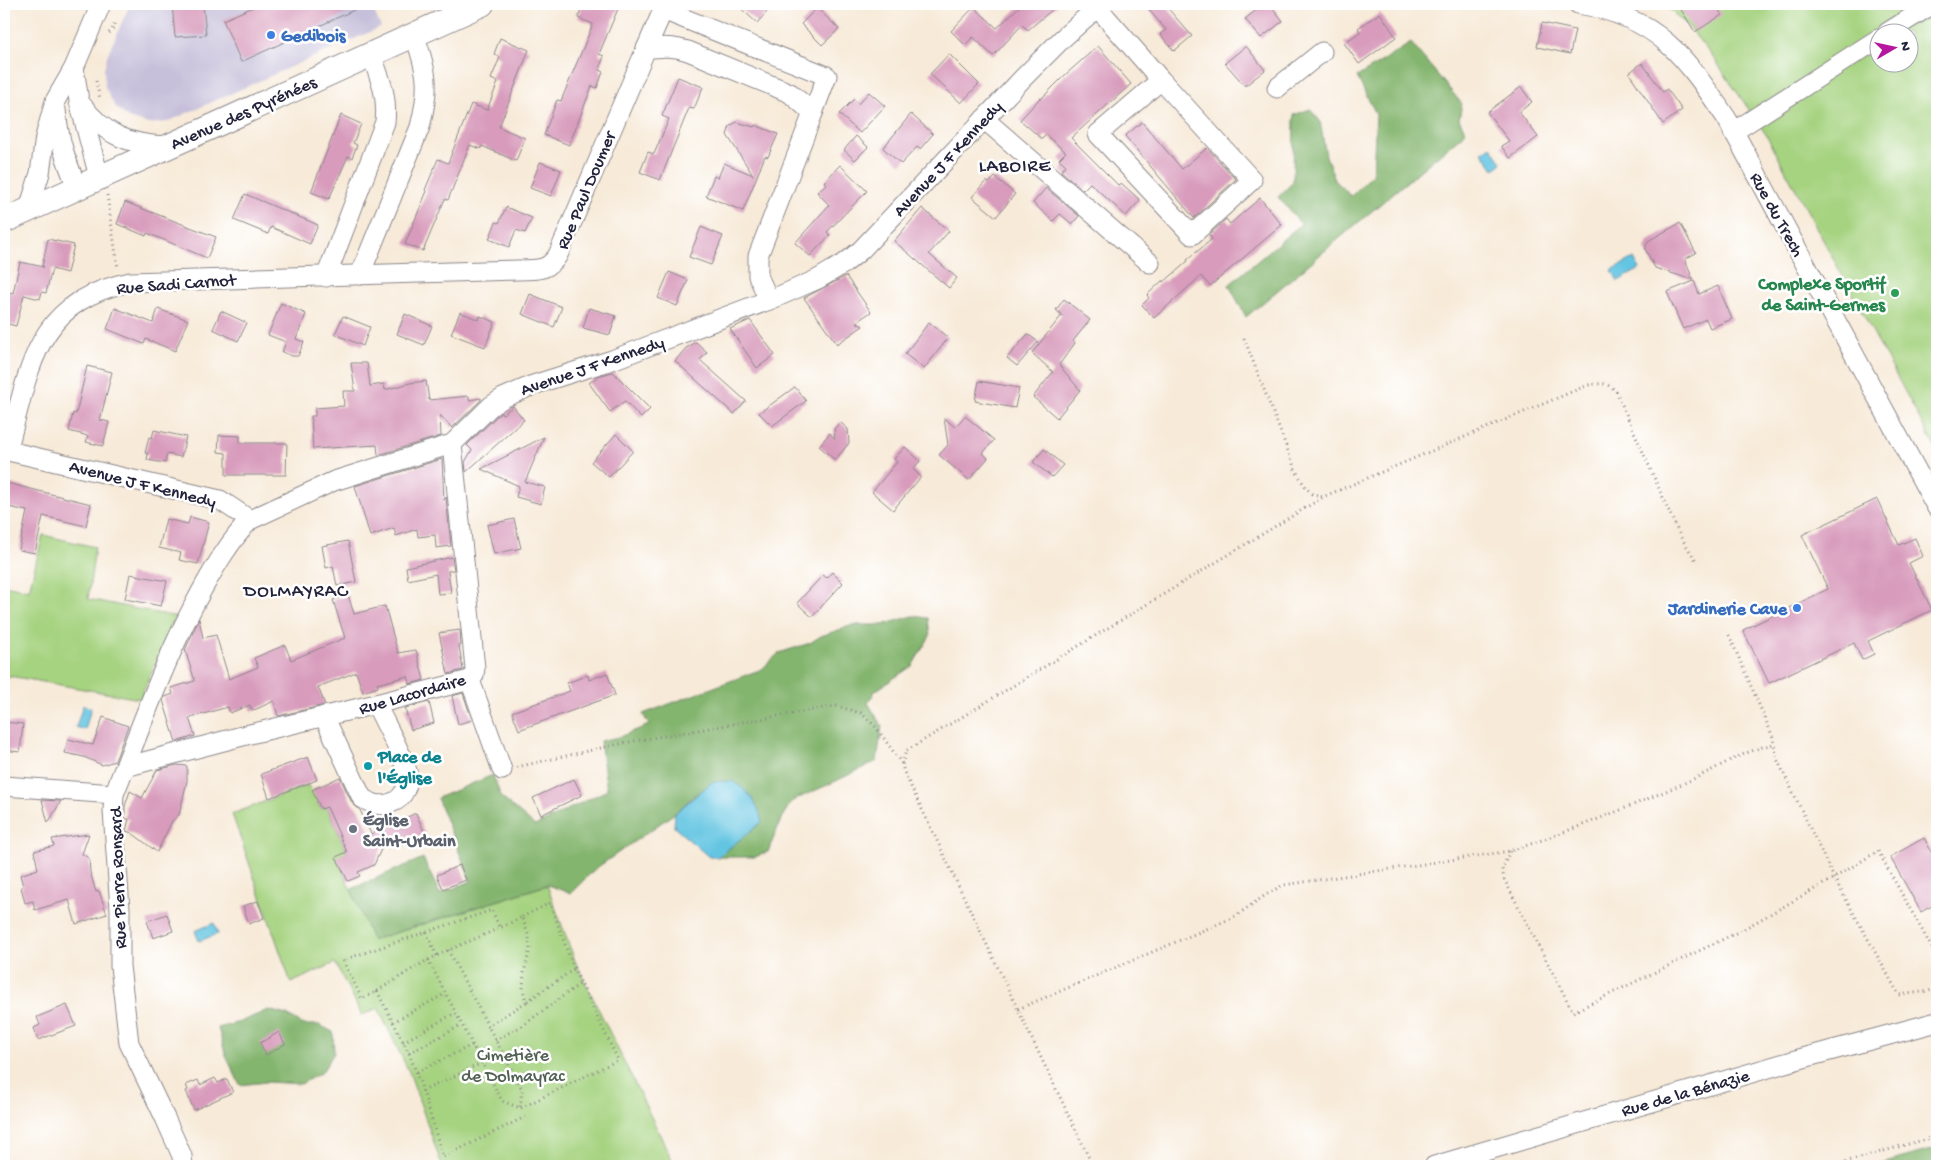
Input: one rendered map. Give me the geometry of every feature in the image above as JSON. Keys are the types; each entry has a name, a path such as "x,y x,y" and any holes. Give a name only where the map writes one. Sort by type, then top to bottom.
{"main road":[{"name":"Avenue des Pyrénées","path":"4,221 482,4"}],"street":[{"name":"Rue du Trech","path":"1578,4 1622,15 1660,36 1694,70 1733,132 1937,508"},
{"path":"1904,22 1933,4"},
{"path":"1099,5 1161,80 1252,180 1192,235 1098,134 1161,80"},
{"name":"Avenue J F Kennedy","path":"6,451 220,500 250,520 334,481 452,444 491,406 518,391 612,360 769,300 818,279 845,263 861,250 1063,38 1099,5"},
{"path":"29,209 40,173 44,137 55,101 109,8"},
{"name":"Rue Paul Doumer","path":"360,276 544,268 552,264 558,255 663,10 827,76 758,256 758,276 769,300"},
{"path":"360,276 420,127 425,107 427,89 426,68 414,34"},
{"path":"1733,132 1868,45"},
{"path":"646,49 661,46 688,50 790,93 813,113"},
{"path":"1277,88 1322,52"},
{"path":"326,277 385,122 387,106 385,93 371,54"},
{"path":"74,68 79,101 101,176"},
{"path":"55,101 58,135 62,152 77,187"},
{"path":"79,101 107,131 126,141 168,146"},
{"path":"984,120 1150,263"},
{"name":"Rue Sadi Carnot","path":"6,451 38,346 50,328 65,312 94,293 120,284 360,276"},
{"name":"Rue Lacordaire","path":"125,767 470,680 475,668 452,444"},
{"name":"Rue Pierre Ronsard","path":"183,1166 182,1156 129,1043 120,966 120,910 113,811 114,794 184,621 226,549 250,520"},
{"path":"470,680 502,770"},
{"path":"324,716 362,798 380,806 394,802 401,797 407,786 407,773 376,704"},
{"path":"4,786 114,794"},
{"name":"Rue de la Bénazie","path":"1434,1166 1792,1061 1937,1022"}],"path":[{"path":"104,39 113,28 109,8"},
{"path":"94,75 100,100 105,106"},
{"path":"101,176 120,284"},
{"path":"1244,338 1295,469 1304,485 1312,494 1325,496"},
{"path":"902,765 906,751 1325,496 1588,385 1609,384 1616,391 1680,536 1697,562"},
{"path":"1730,635 1773,737 1777,759 1834,878 1899,995 1929,991 1937,987"},
{"path":"502,770 623,743 836,706 861,713 876,727 902,765 1093,1166"},
{"path":"1018,1010 1230,919 1261,897 1284,886 1510,851 1542,841 1690,780 1761,746 1774,744"},
{"path":"1510,851 1502,869 1504,879 1574,1012 1740,931 1878,851 1937,957"},
{"path":"428,960 502,1101 520,1108 618,1060 574,969 550,903 500,929 428,960 362,999 342,960 492,910 500,929"},
{"path":"522,917 530,937 530,949 524,972 523,989 526,1002"},
{"path":"426,932 437,956"},
{"path":"448,950 522,1089 520,1108"},
{"path":"488,1026 574,969"},
{"path":"495,1040 522,1026 581,984"},
{"path":"377,991 417,1072 443,1157 525,1117"},
{"path":"393,1022 445,994"},
{"path":"403,1042 455,1013"},
{"path":"409,1053 462,1025"},
{"path":"417,1072 472,1045"},
{"path":"423,1091 482,1063"},
{"path":"1831,1166 1937,1136"}],"shaded area":[{"path":"130,4 371,4 381,27 167,122 148,124 128,118 114,105 105,87 104,69 107,56"}],"green space":[{"name":"Complexe Sportif de Saint-Germes","path":"1663,4 1937,4 1937,451 1767,136 1715,60 1687,25"},
{"path":"1411,43 1462,104 1459,119 1466,132 1246,317 1229,285 1301,224 1278,197 1293,182 1294,115 1310,109 1320,121 1326,156 1335,180 1351,196 1373,174 1376,114 1357,77"},
{"path":"43,535 95,547 88,599 176,617 140,699 4,675 4,585 29,590"},
{"path":"913,616 928,618 930,636 912,666 875,691 868,703 882,726 877,761 792,801 782,817 768,852 755,857 718,857 761,822 697,793 675,813 595,869 571,893 547,885 372,940 351,889 423,858 440,894 471,881 437,798 493,775 501,797 535,826 607,790 600,741 619,737 649,725 643,714 762,669 779,653 810,643 821,636 853,625 882,625"},
{"name":"Cimetière de Dolmayrac","path":"308,785 311,791 320,786 318,804 321,809 327,807 347,852 337,858 373,940 547,885 575,961 675,1166 442,1166 410,1074 378,1008 362,1015 335,963 291,983 232,814"},
{"path":"268,1010 287,1015 303,1025 319,1025 333,1032 334,1053 322,1072 301,1084 266,1082 240,1085 226,1056 218,1028 240,1022"},
{"path":"1937,1148 1937,1166 1875,1166"}],"water":[{"path":"1491,146 1502,163 1494,169 1482,152"},
{"path":"1634,258 1640,269 1618,281 1612,270"},
{"path":"83,705 91,708 85,730 76,727"},
{"path":"732,781 752,798 762,822 718,857 709,857 674,827 675,813 712,782"},
{"path":"214,923 218,934 199,941 195,931"}],"building":[{"path":"172,4 203,4 206,35 175,37"},
{"path":"260,4 367,4 241,62 223,20"},
{"path":"583,4 620,4 599,54 604,56 599,70 603,72 597,88 592,86 569,145 544,135 557,100 561,101 593,24 578,18"},
{"path":"736,4 774,4 757,23"},
{"path":"1022,4 1059,4 1028,30 1022,25 993,56 973,37 965,45 951,31 974,7 997,28"},
{"path":"1144,4 1164,4 1192,36 1174,51 1160,34 1166,30"},
{"path":"1264,4 1270,4 1283,21 1261,38 1245,19"},
{"path":"1687,4 1715,4 1722,15 1695,32 1680,8"},
{"path":"817,8 839,29 822,45 801,24"},
{"path":"1380,13 1396,37 1359,64 1344,43 1360,32 1358,28"},
{"path":"1542,23 1575,30 1570,54 1537,47"},
{"path":"500,38 529,50 499,127 525,138 516,161 482,146 480,149 470,145 448,200 445,199 423,251 405,244 438,159 448,163 471,104 487,110 498,82 491,79 500,57 494,54"},
{"path":"1098,46 1131,84 1071,138 1118,185 1121,183 1140,200 1126,216 1090,183 1083,190 1061,171 1066,165 1059,159 1066,152 1046,135 1042,139 1020,120 1040,98"},
{"path":"1246,46 1265,70 1245,86 1225,63"},
{"path":"949,54 979,84 961,103 930,74"},
{"path":"1642,63 1663,92 1667,89 1682,110 1663,124 1629,73"},
{"path":"678,77 703,87 694,109 689,108 660,180 640,172 648,152 654,154 669,119 662,116"},
{"path":"1521,87 1532,102 1519,112 1538,137 1510,158 1501,146 1509,141 1487,112"},
{"path":"869,92 885,106 860,133 839,114 854,99 858,104"},
{"path":"911,114 933,134 920,149 917,147 901,164 883,148"},
{"path":"341,115 361,124 353,143 357,145 352,158 348,156 329,199 311,192"},
{"path":"737,122 754,127 755,125 778,134 768,157 765,156 743,211 706,196 714,176 718,178 724,163 753,175 727,135 730,126"},
{"path":"1142,122 1182,169 1207,148 1236,179 1194,218 1125,136"},
{"path":"856,136 868,147 855,160 844,150"},
{"path":"540,162 561,170 551,196 530,188"},
{"path":"840,165 867,191 827,232 830,235 810,256 795,243 829,205 817,192 826,184 824,182"},
{"path":"995,177 1015,194 996,217 972,197 986,181 989,183"},
{"path":"1046,188 1079,216 1072,224 1060,214 1053,221 1033,203"},
{"path":"245,194 318,225 310,244 271,227 268,234 234,220"},
{"path":"1260,198 1282,225 1210,286 1201,276 1154,318 1142,305 1149,298 1147,295 1212,239 1209,235 1226,219 1230,224"},
{"path":"125,202 216,237 207,258 147,233 146,236 117,224"},
{"path":"506,207 532,218 525,233 516,230 509,247 489,239 496,222 499,223"},
{"path":"922,208 949,231 929,254 957,278 949,288 894,241"},
{"path":"1680,223 1696,253 1685,259 1693,280 1655,268 1645,249 1648,241"},
{"path":"701,227 723,236 711,265 689,257"},
{"path":"48,239 74,245 67,273 52,269 46,293 42,292 40,299 24,295 16,326 4,323 4,291 13,293 20,262 42,267"},
{"path":"669,272 688,280 677,306 658,298"},
{"path":"846,276 871,312 856,322 863,326 837,344 804,298"},
{"path":"1694,281 1699,294 1718,286 1732,319 1710,328 1706,319 1683,329 1667,292"},
{"path":"530,294 562,307 554,327 522,314"},
{"path":"1064,299 1090,320 1073,341 1075,343 1059,365 1080,390 1057,418 1033,397 1053,372 1032,353 1062,315 1056,310"},
{"path":"281,303 306,314 296,339 304,342 298,356 282,352 286,342 268,335"},
{"path":"115,308 153,323 158,309 188,320 175,351 146,339 144,344 107,329"},
{"path":"589,308 616,316 610,335 583,328"},
{"path":"221,311 247,323 238,341 213,329"},
{"path":"460,312 479,320 480,316 495,322 485,347 451,334"},
{"path":"405,314 432,326 424,345 397,334"},
{"path":"343,316 370,327 363,346 335,334"},
{"path":"750,320 775,355 757,368 730,329"},
{"path":"929,322 948,338 924,369 905,354"},
{"path":"1028,334 1038,342 1017,366 1007,358"},
{"path":"696,342 707,352 700,360 746,401 734,414 675,361 686,348"},
{"path":"351,363 367,363 370,386 384,384 385,390 426,381 429,400 469,396 469,400 481,398 481,400 452,428 440,415 441,436 378,455 377,445 313,449 311,416 315,416 315,408 344,406 343,391 355,391"},
{"path":"87,366 112,372 100,420 109,422 103,446 86,442 88,436 69,431 73,413 76,414"},
{"path":"613,372 650,409 641,418 625,401 610,412 589,383 598,376"},
{"path":"979,381 1019,388 1015,408 975,401"},
{"path":"795,387 806,401 772,426 759,413"},
{"path":"513,406 524,420 466,472 465,462 472,450 467,445 498,415 503,414"},
{"path":"965,416 994,440 983,453 988,458 969,480 939,455 948,445 944,418 955,427"},
{"path":"840,422 848,429 849,443 835,460 819,446 830,433 835,439 834,429"},
{"path":"154,430 186,437 181,457 167,454 165,463 147,460 148,453 145,453 149,437 152,438"},
{"path":"616,434 633,451 609,477 591,462"},
{"path":"219,435 240,436 240,443 287,443 286,475 226,475 226,453 218,452"},
{"path":"544,437 525,482 545,487 541,504 516,497 519,486 481,469"},
{"path":"905,447 920,461 913,469 921,477 893,510 872,492 897,462 894,459"},
{"path":"1044,449 1063,465 1052,477 1033,462"},
{"path":"442,459 444,500 446,497 451,546 436,548 435,535 418,537 417,529 396,536 394,528 370,536 355,486"},
{"path":"7,483 91,504 86,526 43,516 35,553 19,550 27,511 4,506"},
{"path":"1877,499 1899,545 1915,538 1923,556 1909,563 1932,610 1868,641 1874,654 1862,660 1854,643 1769,683 1743,630 1828,589 1802,535"},
{"path":"190,517 209,522 198,564 179,560 181,553 159,548 166,519 188,524"},
{"path":"514,519 521,548 494,554 487,525"},
{"path":"348,541 356,582 337,586 333,566 326,568 322,546"},
{"path":"452,557 454,570 448,571 451,593 438,594 436,574 408,580 406,567"},
{"path":"832,572 843,583 812,617 797,603 823,575 827,578"},
{"path":"130,574 167,581 161,606 125,599"},
{"path":"348,595 354,614 385,606 398,653 416,650 424,680 410,684 408,676 377,684 378,687 363,692 356,672 318,687 325,705 278,716 274,701 252,711 250,705 230,713 228,707 189,718 195,736 176,742 163,700 165,697 173,694 171,688 195,681 185,650 199,619 203,638 216,635 229,679 258,667 254,658 285,645 291,660 345,638 333,600"},
{"path":"460,630 461,645 459,646 463,670 448,674 439,633"},
{"path":"607,673 615,695 519,730 512,712 570,691 567,683 588,675 589,680"},
{"path":"463,693 472,720 458,724 452,696"},
{"path":"429,702 434,723 411,730 405,708"},
{"path":"103,717 128,726 115,761 102,765 84,757 65,753 68,739 93,745"},
{"path":"4,722 23,724 20,752 4,750"},
{"path":"308,757 317,780 269,798 261,774"},
{"path":"177,765 187,766 187,781 179,815 172,821 157,852 132,833 126,831 129,819 125,819 125,806 130,791 142,798 157,770"},
{"name":"Église Saint-Urbain","path":"340,777 352,803 360,810 371,834 416,813 425,834 394,848 387,836 374,865 358,872 360,876 348,881 336,857 347,852 327,807 321,809 312,790"},
{"path":"574,779 582,795 541,815 533,798"},
{"path":"42,800 61,801 48,823"},
{"path":"89,834 82,854 89,858 90,872 96,892 99,891 107,914 76,924 69,900 35,910 33,901 25,903 20,875 38,869 34,851 54,846 52,839"},
{"path":"1924,838 1937,862 1937,903 1921,912 1890,857"},
{"path":"460,865 466,880 443,889 437,875"},
{"path":"258,901 264,918 249,924 243,906"},
{"path":"167,914 173,931 153,938 147,921"},
{"path":"67,1005 76,1026 38,1040 34,1028 40,1025 37,1017"},
{"path":"279,1032 285,1044 266,1055 260,1043"},
{"path":"215,1078 218,1083 227,1079 233,1092 194,1110 186,1091 188,1090 186,1085 198,1080 200,1085"}],"place":[{"name":"Gedibois","path":"271,35"},
{"name":"Complexe Sportif de Saint-Germes","path":"1895,293"},
{"name":"Jardinerie Cave","path":"1797,608"},
{"name":"Place de l'Église","path":"368,766"},
{"name":"Église Saint-Urbain","path":"353,829"}],"district":[{"name":"LABOIRE","path":"1015,164"},
{"name":"DOLMAYRAC","path":"296,589"}]}
